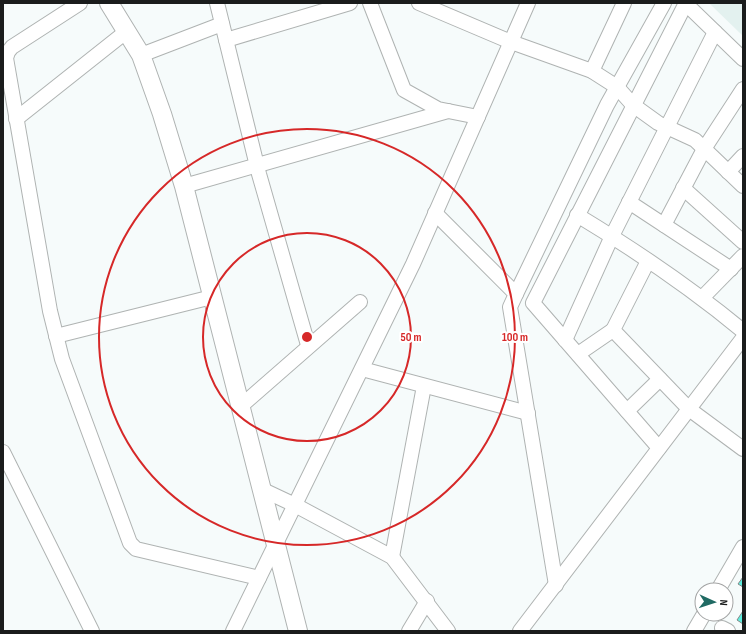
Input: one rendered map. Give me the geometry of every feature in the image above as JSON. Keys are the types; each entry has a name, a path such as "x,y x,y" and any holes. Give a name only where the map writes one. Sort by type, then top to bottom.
{"main road":[{"path":"109,3 141,55 162,114 184,186 298,631"}],"street":[{"path":"80,3 12,46 6,58 50,311 62,359 130,543 136,549 259,578"},
{"path":"217,3 257,166 308,345"},
{"path":"226,40 350,3"},
{"path":"370,3 404,90 438,109 478,117"},
{"path":"418,3 434,6 511,42 592,71 617,87 634,105 666,127 695,140 743,186"},
{"path":"233,631 362,369 435,213 528,3"},
{"path":"592,71 624,3"},
{"path":"556,585 510,307 617,87 664,3"},
{"path":"659,448 533,303 686,3 743,59"},
{"path":"141,55 222,24"},
{"path":"16,119 127,31"},
{"path":"565,340 612,236 715,32"},
{"path":"664,225 704,149 743,88"},
{"path":"184,186 448,111"},
{"path":"728,172 743,156"},
{"path":"684,188 743,242"},
{"path":"629,202 731,269"},
{"path":"435,213 516,294"},
{"path":"577,215 612,236 702,298 743,331"},
{"path":"702,298 743,256"},
{"path":"578,354 613,330 648,261"},
{"path":"56,336 212,297"},
{"path":"241,406 308,345 360,302"},
{"path":"613,330 689,410 743,449"},
{"path":"520,631 743,338"},
{"path":"362,369 528,413"},
{"path":"627,411 660,379"},
{"path":"392,557 424,386"},
{"path":"3,452 92,631"},
{"path":"261,489 295,505 392,557 427,601 448,631"},
{"path":"723,582 743,547"},
{"path":"409,631 427,601"},
{"path":"694,631 699,622"}],"shaded area":[{"path":"709,3 743,3 743,36"}],"building":[{"path":"743,577 743,587 738,584"},
{"path":"743,611 743,624 737,620"}]}
